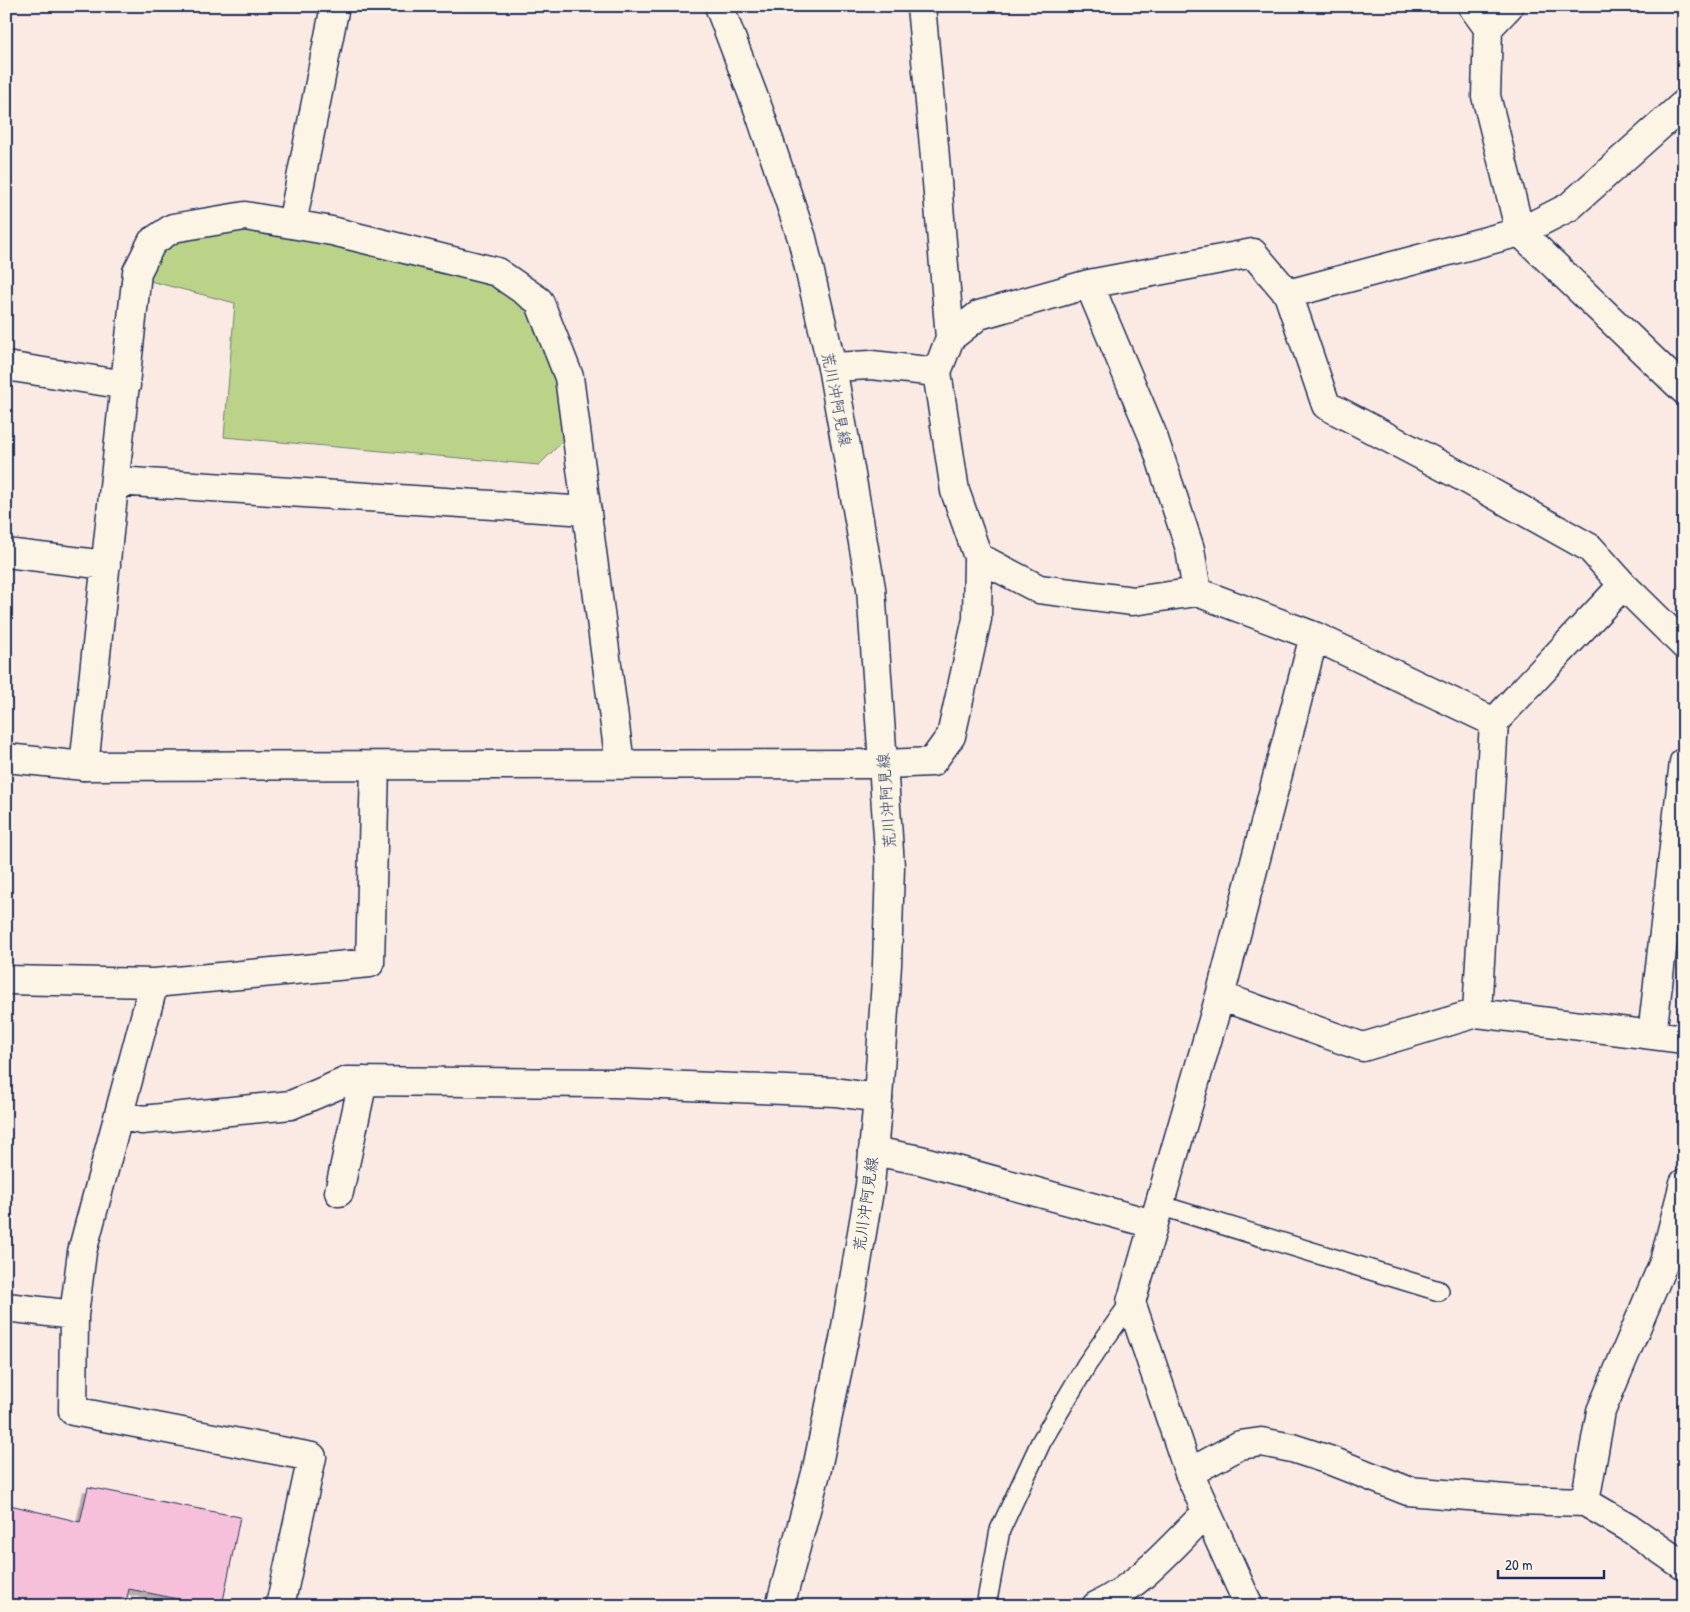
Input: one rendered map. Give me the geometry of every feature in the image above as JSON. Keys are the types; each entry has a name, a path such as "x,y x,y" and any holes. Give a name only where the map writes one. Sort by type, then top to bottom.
{"street":[{"path":"292,224 335,6"},
{"name":"荒川沖阿見線","path":"719,6 759,111 802,238 832,366 870,588 890,866 887,965 870,1185 844,1339 816,1473 780,1606"},
{"path":"6,758 84,766 884,764 932,762 951,736 977,619 978,557 955,491 937,372 950,338 921,6"},
{"path":"1472,6 1488,28 1486,96 1520,232 1684,390"},
{"path":"1488,28 1509,6"},
{"path":"1288,294 1520,232 1569,207 1680,115"},
{"path":"84,766 137,272 152,242 173,228 245,216 332,230 497,272 539,302 569,377 620,764"},
{"path":"950,338 979,315 1089,284 1253,253 1288,294 1326,406 1463,477 1590,548 1622,585 1684,645"},
{"path":"1089,284 1153,436 1190,548 1197,592"},
{"path":"832,366 870,365 937,372"},
{"path":"6,366 126,385"},
{"path":"116,481 587,511"},
{"path":"6,553 106,565"},
{"path":"978,557 1039,589 1133,601 1197,592 1314,636 1494,722"},
{"path":"1477,1013 1494,722 1622,585"},
{"path":"1249,1606 1189,1473 1131,1302 1220,996 1314,636"},
{"path":"1652,1035 1684,762"},
{"path":"6,980 154,984 370,963 375,766"},
{"path":"154,984 82,1252 74,1315 73,1411 312,1458 280,1606"},
{"path":"1220,996 1363,1047 1477,1013 1684,1038"},
{"path":"119,1115 142,1120 291,1105 347,1081 614,1082 835,1092 878,1098"},
{"path":"339,1192 363,1081"},
{"path":"873,1151 920,1160 1156,1215"},
{"path":"1584,1502 1601,1411 1664,1262 1684,1186"},
{"path":"6,1307 74,1315"},
{"path":"1189,1473 1240,1445 1261,1442 1292,1448 1329,1460 1408,1491 1517,1500 1584,1502 1628,1527 1684,1566"},
{"path":"1096,1606 1112,1598 1143,1574 1207,1512"}],"lane":[{"path":"1156,1215 1439,1291"},
{"path":"986,1606 1000,1530 1041,1442 1087,1364 1131,1302"}],"green space":[{"path":"244,229 330,243 496,284 529,308 557,381 565,439 539,465 224,437 235,303 146,280 159,253 177,241"}],"building":[{"path":"88,1487 240,1517 222,1606 212,1606 129,1589 125,1606 6,1606 6,1504 80,1522"}]}
